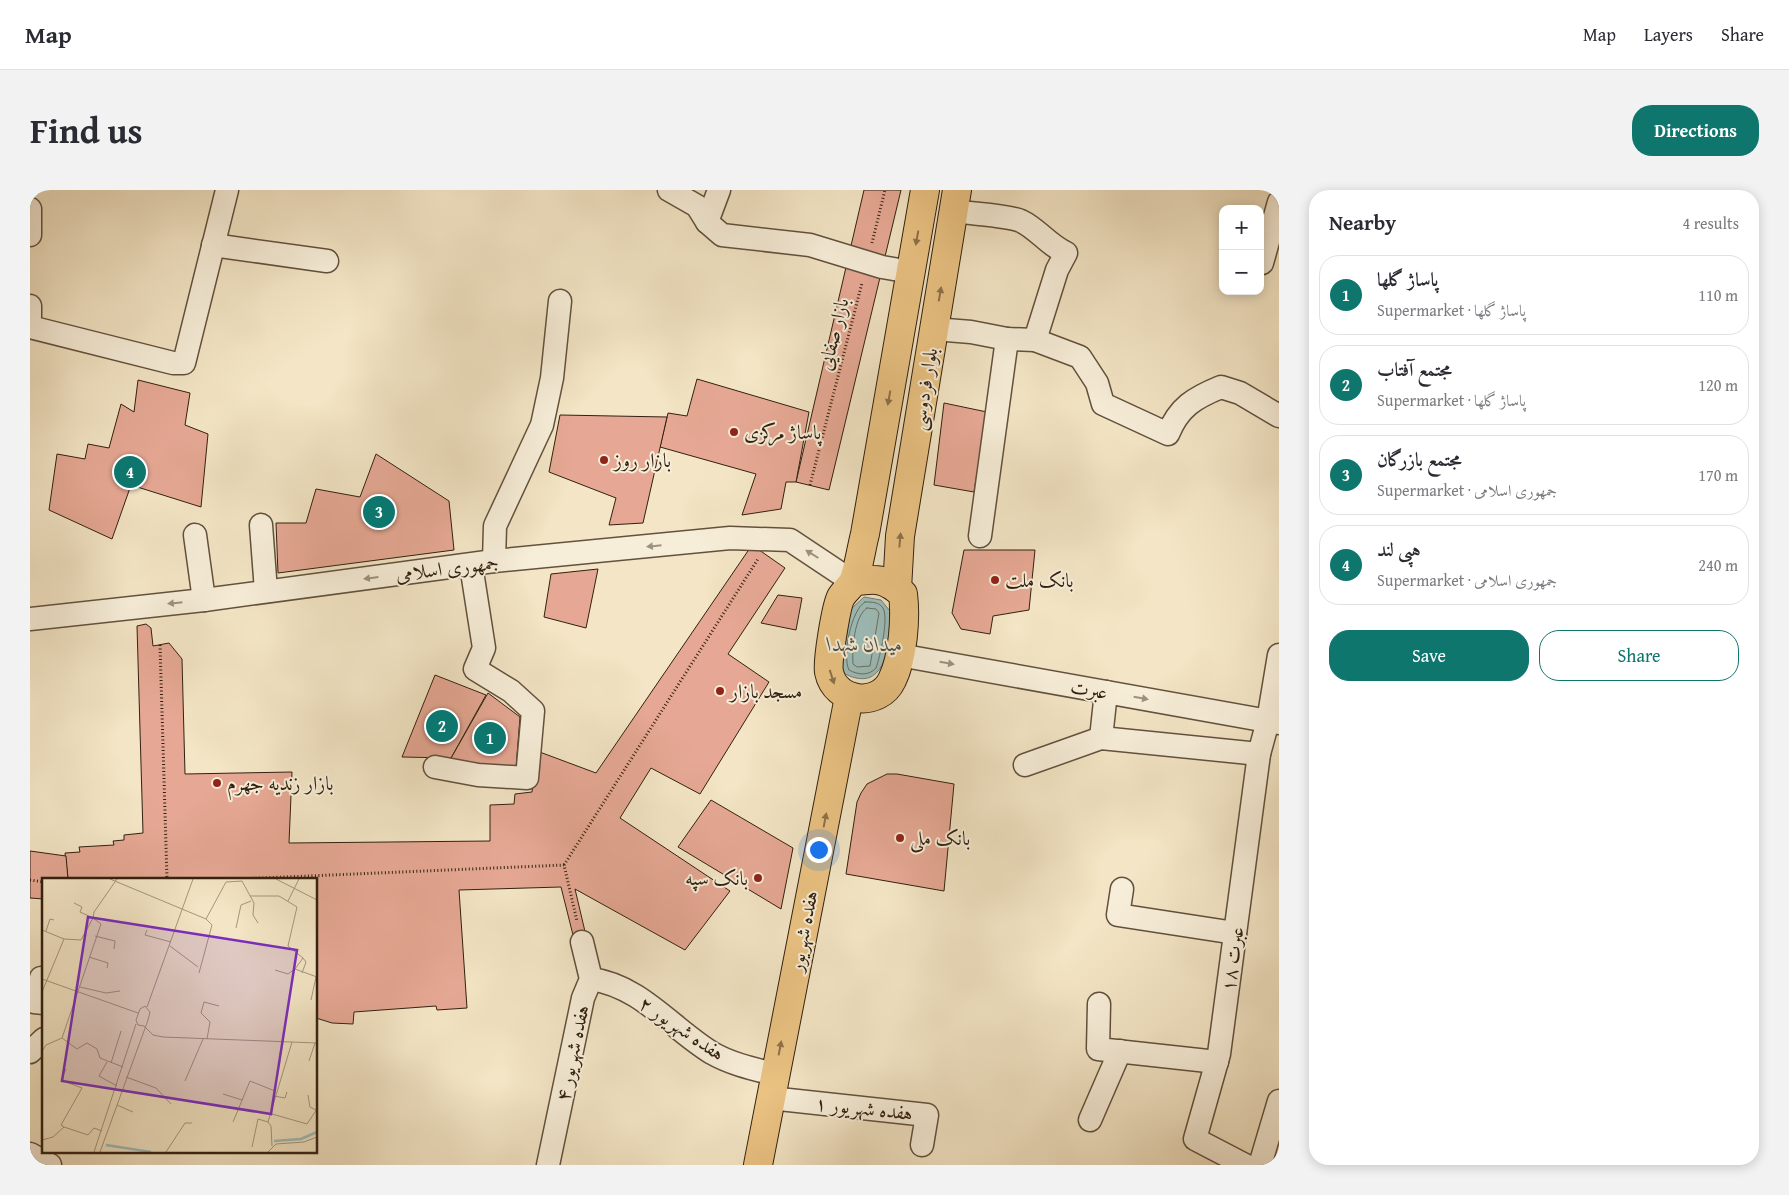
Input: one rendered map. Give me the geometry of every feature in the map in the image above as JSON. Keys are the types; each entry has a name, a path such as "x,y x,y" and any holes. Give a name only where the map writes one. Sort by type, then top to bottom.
{"main road":[{"name":"بلوار فردوسی","path":"853,582 865,534 925,190"},
{"name":"بلوار فردوسی","path":"897,589 900,536 955,201"},
{"path":"872,578 888,581 897,589 903,594 905,611 899,655 892,681 878,696 865,699 850,697 835,687 829,671 834,623 840,598 853,582 872,578"},
{"name":"هفده شهریور","path":"758,1165 772,1086 850,697"}],"street":[{"path":"30,327 173,363 184,363 227,190"},
{"path":"669,190 697,206 707,222 722,236 810,245 882,267 911,272"},
{"path":"707,222 719,190"},
{"path":"1269,190 1279,194"},
{"path":"955,201 1018,220 1034,228 1050,246 1066,253 1057,270 1035,340"},
{"path":"1264,256 1279,202"},
{"path":"30,209 30,235"},
{"path":"213,244 327,261"},
{"path":"494,562 496,526 542,425 552,378 560,301"},
{"path":"30,306 30,316"},
{"path":"934,328 972,332 1007,339 1035,340 1080,357 1097,383 1104,404 1168,434 1172,423 1188,403 1221,387 1240,393 1279,416"},
{"path":"980,536 1007,339"},
{"path":"261,525 266,591"},
{"path":"195,536 204,600"},
{"name":"جمهوری اسلامی","path":"30,619 204,600 494,562 730,538 790,540 853,582"},
{"path":"435,767 478,775 527,778 533,711 511,691 474,669 484,648 471,565"},
{"name":"عبرت","path":"899,655 1273,722"},
{"name":"عبرت ۱۸","path":"1245,1165 1195,1139 1217,1062 1259,754 1273,722 1279,655"},
{"path":"1101,738 1106,692"},
{"path":"1025,765 1101,738 1259,754"},
{"path":"1122,889 1118,915 1235,933"},
{"name":"هفده شهریور ۴","path":"548,1165 583,998 591,979 582,942"},
{"path":"41,978 34,1002 42,1003"},
{"name":"هفده شهریور ۲","path":"591,979 610,982 644,1000 712,1053 742,1065 772,1086"},
{"path":"1099,1004 1098,1049 1217,1062"},
{"path":"30,1052 42,1041"},
{"path":"1090,1120 1120,1051"},
{"name":"هفده شهریور ۱","path":"772,1086 927,1115 922,1145"},
{"path":"1260,1165 1279,1101"},
{"path":"30,1154 50,1165"}],"path":[{"path":"871,247 885,190"},
{"name":"بازار صفایی","path":"810,485 863,276"},
{"path":"582,942 564,865 762,553"},
{"path":"160,645 167,878"},
{"path":"261,878 564,865"}],"water":[{"name":"میدان شهدا","path":"864,597 881,600 890,611 890,623 884,661 878,671 870,677 859,679 845,674 841,666 851,609"}],"building":[{"path":"864,190 901,190 829,490 796,482"},
{"name":"پاساژ مرکزی","path":"697,379 809,412 796,482 786,482 781,509 742,515 756,474 660,447 668,413 687,416"},
{"path":"138,380 190,393 185,425 208,434 201,507 131,485 112,539 49,510 57,454 85,459 88,444 109,448 121,404 134,412"},
{"path":"944,403 987,412 974,492 934,485"},
{"name":"بازار روز","path":"560,415 667,417 643,523 609,525 616,498 549,472"},
{"path":"376,454 449,501 454,550 278,573 276,523 306,523 316,489 360,497"},
{"name":"بازار زندیه جهرم","path":"752,545 785,568 728,654 769,682 700,794 651,768 620,818 730,891 685,950 575,889 587,940 575,943 561,887 459,890 467,1008 437,1010 436,1006 354,1012 353,1024 332,1023 318,1019 318,878 68,878 65,853 80,852 79,847 114,845 113,841 124,840 124,835 143,833 137,626 146,624 151,628 153,646 169,643 182,659 185,774 292,772 289,843 490,841 490,805 514,804 515,794 532,792 537,751 596,773"},
{"name":"بانک ملت","path":"964,550 1035,550 1029,610 993,616 990,634 961,629 952,613"},
{"path":"598,569 586,628 544,617 551,574"},
{"path":"778,595 802,598 796,630 761,623"},
{"path":"435,675 486,695 451,758 402,757"},
{"path":"488,693 520,717 516,768 450,760"},
{"name":"بانک ملی","path":"887,774 954,784 944,891 846,874 857,802 867,784"},
{"name":"بانک سپه","path":"711,800 793,848 781,909 678,847"},
{"path":"30,851 66,856 68,878 42,878 42,899 30,898"}],"place":[{"name":"پاساژ مرکزی","path":"734,432"},
{"name":"بازار روز","path":"604,460"},
{"name":"هپی لند","path":"130,472"},
{"name":"مجتمع بازرگان","path":"379,512"},
{"name":"بانک ملت","path":"995,580"},
{"name":"مسجد بازار","path":"720,691"},
{"name":"مجتمع آفتاب","path":"442,726"},
{"name":"پاساژ گلها","path":"490,738"},
{"name":"بازار زندیه جهرم","path":"217,783"},
{"name":"بانک ملی","path":"900,838"},
{"name":"بانک سپه","path":"758,878"}]}
